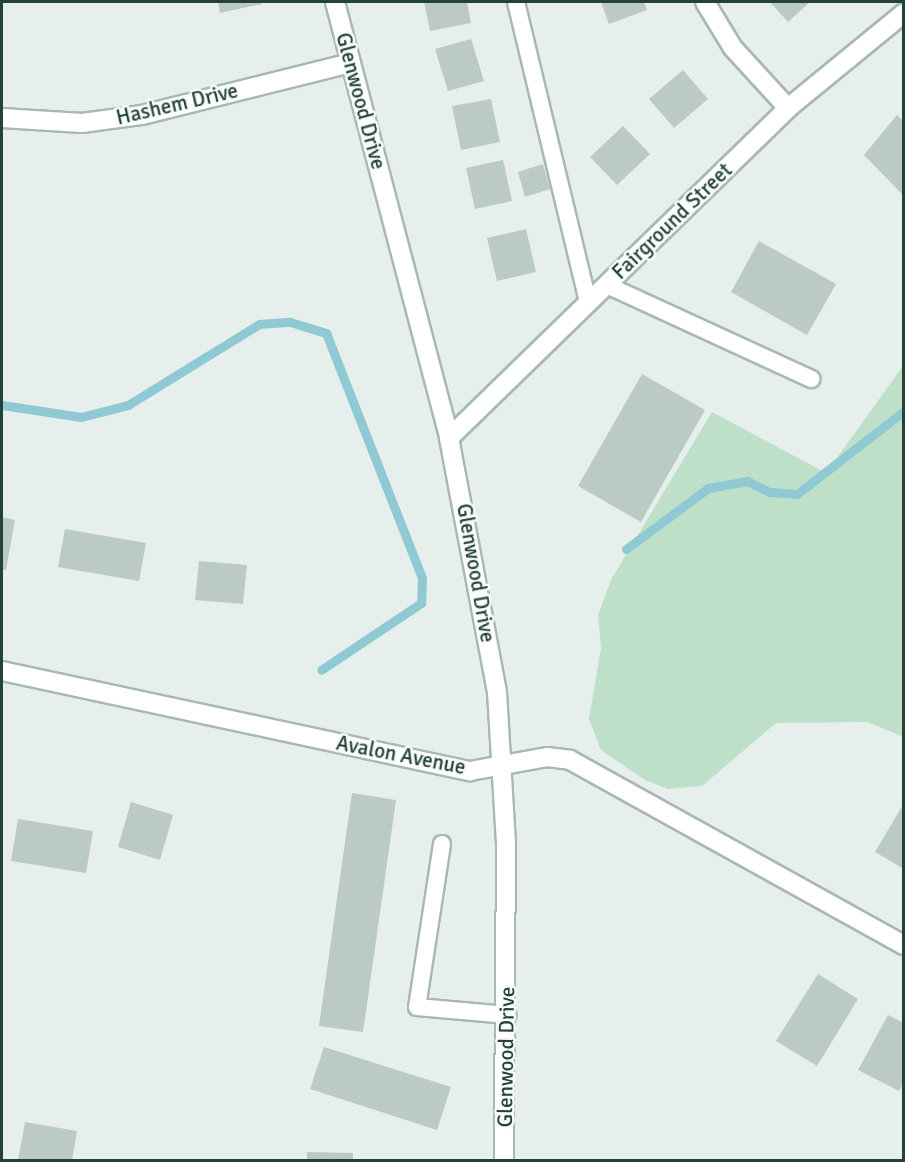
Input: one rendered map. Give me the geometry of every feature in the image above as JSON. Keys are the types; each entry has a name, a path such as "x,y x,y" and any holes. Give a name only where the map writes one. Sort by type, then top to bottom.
{"street":[{"name":"Glenwood Drive","path":"335,2 449,438 497,692 502,767 508,1016 504,1161"},
{"path":"705,2 733,48 788,108"},
{"name":"Fairground Street","path":"449,438 788,108 903,13"},
{"name":"Hashem Drive","path":"2,118 82,123 142,115 350,63"},
{"name":"Avalon Avenue","path":"2,671 470,771 548,757 570,760 903,945"}],"lane":[{"path":"516,2 588,303"},
{"path":"607,285 811,379"},
{"path":"442,844 417,1007 508,1016"}],"green space":[{"path":"903,366 903,737 868,722 776,723 702,786 668,789 645,780 601,750 589,719 601,648 598,615 612,578 712,412 826,473"}],"building":[{"path":"218,2 261,2 262,4 220,13"},
{"path":"424,2 467,2 471,23 430,31"},
{"path":"601,2 644,2 647,10 609,24"},
{"path":"770,2 810,2 788,22"},
{"path":"471,39 484,81 448,91 435,49"},
{"path":"683,70 708,99 674,128 649,99"},
{"path":"491,99 500,142 461,150 452,106"},
{"path":"897,115 904,122 904,196 864,155"},
{"path":"623,126 650,154 617,185 590,157"},
{"path":"503,160 512,201 475,209 466,168"},
{"path":"543,164 550,189 525,197 518,172"},
{"path":"526,229 536,272 497,281 487,238"},
{"path":"759,241 836,284 807,335 731,292"},
{"path":"642,374 705,410 641,522 578,486"},
{"path":"2,517 15,520 6,570 2,570"},
{"path":"65,529 146,543 139,581 58,567"},
{"path":"199,561 247,565 243,604 195,600"},
{"path":"352,793 396,800 363,1032 319,1026"},
{"path":"131,802 173,815 160,860 118,847"},
{"path":"904,803 904,869 875,852"},
{"path":"18,819 93,831 86,873 11,861"},
{"path":"818,974 858,999 817,1066 776,1041"},
{"path":"888,1015 904,1023 904,1082 899,1091 858,1070"},
{"path":"324,1047 451,1087 437,1130 310,1089"},
{"path":"25,1122 77,1131 72,1160 18,1160"},
{"path":"307,1152 353,1153 353,1160 307,1160"}],"waterway":[{"path":"2,405 81,417 128,405 259,324 290,322 326,333 422,578 421,603 321,670"},
{"path":"626,549 708,488 747,481 770,492 797,494 904,411"}]}
